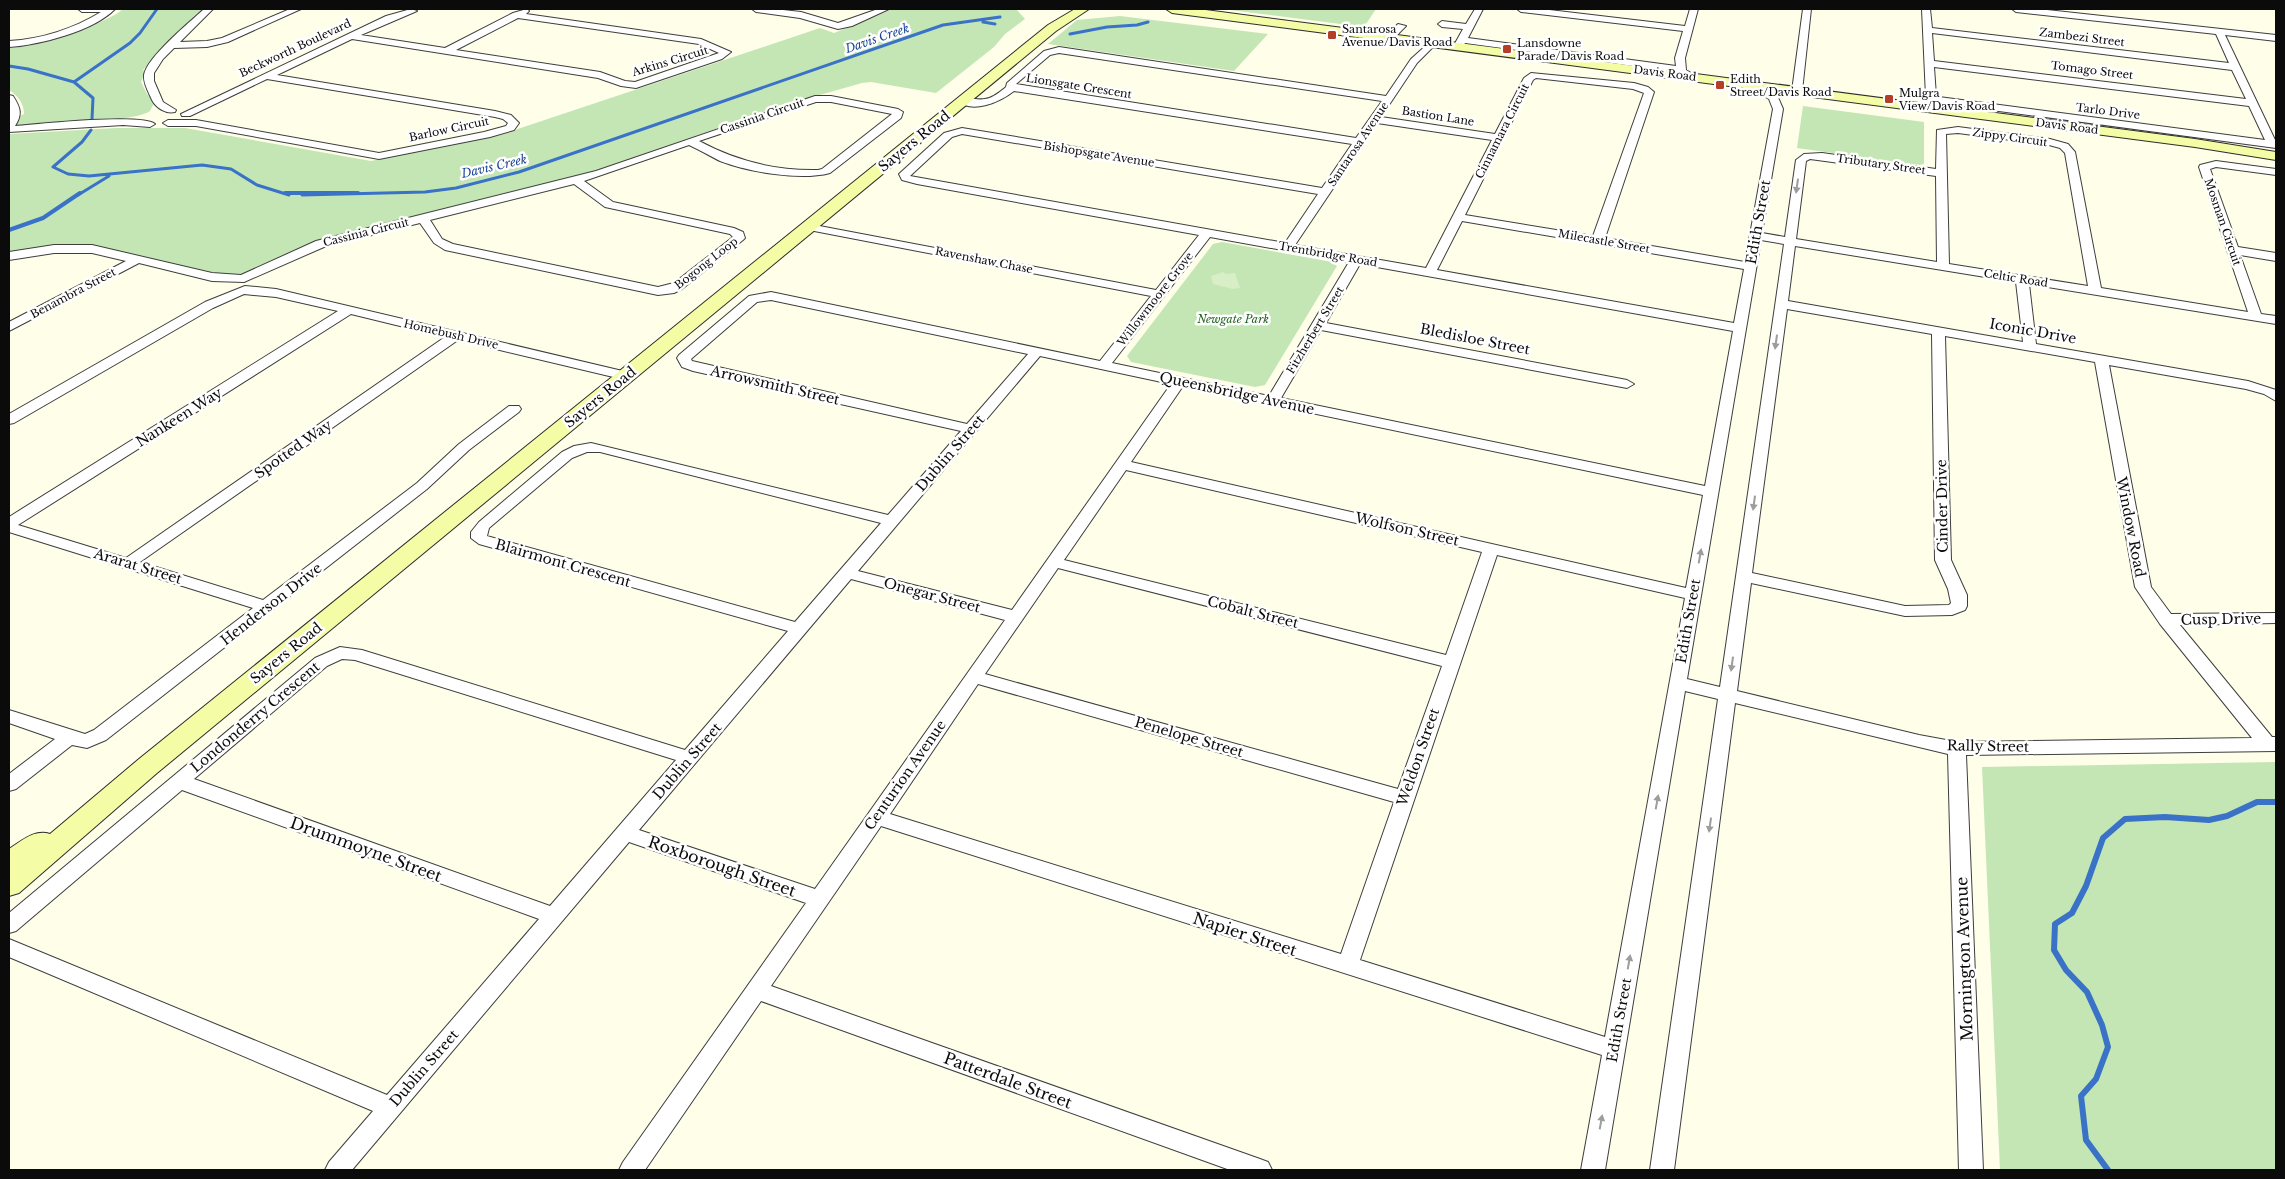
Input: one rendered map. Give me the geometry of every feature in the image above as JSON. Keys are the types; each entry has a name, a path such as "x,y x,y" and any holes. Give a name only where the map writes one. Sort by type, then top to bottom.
{"street":[{"path":"82,9 110,9"},
{"path":"9,44 29,43 45,38 98,17 110,9"},
{"path":"150,118 159,104 149,81 149,73 154,63 209,9"},
{"path":"172,45 221,42 297,9"},
{"path":"400,9 405,12 417,10"},
{"name":"Beckworth Boulevard","path":"389,18 400,9"},
{"path":"446,51 529,9"},
{"path":"756,9 801,15 838,26 849,24 885,9"},
{"name":"Sayers Road","path":"1052,28 1066,9"},
{"name":"Sayers Road","path":"9,885 148,766 962,101 1052,28 1083,9"},
{"name":"Davis Road","path":"1172,9 1431,44 1460,44 1752,85 2218,146 2275,150"},
{"path":"1479,9 1460,44 1664,66 1681,70 1694,77"},
{"path":"1521,9 1688,29"},
{"path":"1681,70 1680,58 1694,9"},
{"path":"1797,91 1807,9"},
{"path":"1926,9 1928,63"},
{"path":"2016,9 2276,38"},
{"name":"Beckworth Boulevard","path":"180,113 212,101 389,18 417,10"},
{"name":"Arkins Circuit","path":"350,36 600,75 631,85 644,83 719,57 726,52 701,42 516,16"},
{"path":"1442,24 1468,27"},
{"path":"1377,36 1394,33 1401,26"},
{"name":"Zambezi Street","path":"1927,30 2235,66"},
{"path":"2219,32 2275,150"},
{"name":"Santarosa Avenue","path":"1288,247 1414,61 1431,44"},
{"name":"Lionsgate Crescent","path":"1359,142 1012,88 1010,85 1011,82 1046,52 1056,50 1388,99"},
{"path":"1664,66 1674,63 1680,58"},
{"name":"Tarlo Drive","path":"1928,63 1930,96 1936,100 2275,150"},
{"name":"Tomago Street","path":"1928,63 2252,103"},
{"name":"Cinnamara Circuit","path":"1430,272 1532,75 1545,74 1634,86 1648,91 1598,240"},
{"name":"Barlow Circuit","path":"168,123 196,124 379,156 486,135 510,128 514,123 507,118 495,114 266,76"},
{"name":"Edith Street","path":"1593,1170 1778,109 1773,97 1752,85"},
{"path":"962,101 984,103 994,101 1012,88"},
{"path":"9,98 16,114 9,128"},
{"name":"Cassinia Circuit","path":"9,420 209,305 276,264 300,251 320,244 576,180 690,141 815,99 850,102 898,112 897,116 826,171 814,174 731,161 690,141"},
{"name":"Barlow Circuit","path":"159,104 180,113 196,124"},
{"path":"150,118 168,123 180,113"},
{"path":"9,128 123,122 180,113"},
{"name":"Bastion Lane","path":"1374,119 1498,138"},
{"name":"Zippy Circuit","path":"1943,267 1940,134 1944,130 1958,130 2050,142 2068,148 2095,291"},
{"name":"Bishopsgate Avenue","path":"917,181 906,178 904,172 948,135 962,131 1325,192"},
{"name":"Tributary Street","path":"1789,242 1800,160 1808,156 1822,156 1941,173"},
{"name":"Mosman Circuit","path":"2256,317 2204,167 2216,164 2276,172"},
{"name":"Bogong Loop","path":"424,218 440,243 449,247 658,292 678,286 739,238 739,234 734,231 609,205 576,180"},
{"name":"Trentbridge Road","path":"917,181 1740,328"},
{"name":"Milecastle Street","path":"1458,217 1750,266"},
{"name":"Ravenshaw Chase","path":"809,227 1159,294"},
{"name":"Willowmoore Grove","path":"1104,365 1207,232"},
{"name":"Celtic Road","path":"1756,236 2276,320"},
{"path":"1662,1170 1789,242"},
{"name":"Homebush Drive","path":"9,256 45,250 75,248 100,250 626,376"},
{"path":"2233,250 2276,257"},
{"name":"Benambra Street","path":"9,327 138,259"},
{"name":"Fitzherbert Street","path":"1273,400 1357,259"},
{"name":"Cassinia Circuit","path":"242,284 258,282 276,264"},
{"name":"Homebush Drive","path":"212,276 227,288"},
{"path":"2022,279 2030,347"},
{"name":"Homebush Drive","path":"258,282 276,293"},
{"path":"227,288 242,284"},
{"name":"Cassinia Circuit","path":"209,305 227,288"},
{"name":"Queensbridge Avenue","path":"764,296 775,296 1710,492"},
{"name":"Arrowsmith Street","path":"764,296 753,299 688,354 684,358 685,361 698,368 970,429"},
{"name":"Iconic Drive","path":"1781,304 2248,385 2268,391 2276,397"},
{"name":"Nankeen Way","path":"9,525 349,310"},
{"name":"Bledisloe Street","path":"1318,325 1627,384"},
{"name":"Cinder Drive","path":"1744,576 1905,611 1952,610 1959,606 1961,600 1959,594 1946,572 1943,560 1938,331"},
{"name":"Spotted Way","path":"129,563 457,335"},
{"name":"Dublin Street","path":"337,1170 1037,351"},
{"name":"Window Road","path":"2101,359 2140,576 2150,599 2272,744"},
{"name":"Centurion Avenue","path":"631,1170 1180,381"},
{"name":"Henderson Drive","path":"9,716 69,738 87,741 108,730 422,486 464,447 514,409"},
{"name":"Blairmont Crescent","path":"800,629 485,541 479,538 479,532 484,525 568,455 576,449 588,447 600,448 892,521"},
{"name":"Wolfson Street","path":"1121,464 1693,595"},
{"name":"Ararat Street","path":"9,525 267,606"},
{"name":"Weldon Street","path":"1347,966 1491,548"},
{"name":"Cobalt Street","path":"1054,562 1452,662"},
{"name":"Onegar Street","path":"848,572 1016,617"},
{"name":"Cusp Drive","path":"2166,620 2276,618"},
{"name":"Londonderry Crescent","path":"9,925 321,662 330,656 343,652 356,654 690,758"},
{"name":"Penelope Street","path":"973,677 1404,798"},
{"name":"Rally Street","path":"1678,683 1919,742 1958,749 2272,744"},
{"path":"9,784 69,738"},
{"name":"Mornington Avenue","path":"1958,749 1971,1170"},
{"name":"Sayers Road","path":"9,863 65,826 148,766"},
{"name":"Drummoyne Street","path":"178,782 553,916"},
{"name":"Napier Street","path":"877,817 1614,1049"},
{"name":"Roxborough Street","path":"625,833 819,898"},
{"path":"9,948 390,1107"},
{"name":"Patterdale Street","path":"756,990 1260,1170"}],"green space":[{"path":"123,9 206,9 194,16 143,70 145,72 141,82 147,94 152,98 153,105 150,111 142,115 107,121 43,126 17,125 20,116 24,114 24,110 20,100 9,90 9,48 35,44 69,34 101,22"},
{"path":"893,9 1016,9 1025,19 1005,34 994,47 936,93 871,82 862,83 781,106 591,173 318,241 239,276 220,274 94,246 22,251 9,254 9,134 116,128 185,128 371,161 500,135 820,28 834,33"},
{"path":"1222,9 1376,9 1364,27"},
{"path":"1120,16 1268,34 1234,71 1048,44 1077,20"},
{"path":"1803,106 1924,122 1924,164 1919,165 1797,148"},
{"name":"Newgate Park","path":"1222,242 1332,262 1337,266 1265,385 1255,387 1131,362 1127,356 1213,244"},
{"path":"1223,272 1226,274 1235,273 1240,288 1233,289 1213,284 1211,276"},
{"path":"2276,762 2276,1170 2000,1170 1982,767"}],"waterway":[{"path":"74,82 130,43 140,33 157,9"},
{"name":"Davis Creek","path":"302,195 425,192 456,188 519,172 943,25 1000,17"},
{"name":"Davis Creek","path":"983,22 995,24"},
{"name":"Davis Creek","path":"1070,34 1148,22"},
{"name":"Davis Creek","path":"9,66 28,69 74,82"},
{"name":"Davis Creek","path":"74,82 93,98 92,119"},
{"name":"Davis Creek","path":"91,130 82,142 53,167 68,174 89,176 202,165 231,169 257,185 289,195"},
{"path":"78,195 109,176"},
{"path":"9,230 43,218 80,193"},
{"name":"Davis Creek","path":"285,193 358,193"},
{"path":"2108,1170 2086,1140 2081,1096 2096,1079 2108,1047 2102,1025 2087,992 2066,970 2054,950 2055,924 2072,913 2086,886 2103,838 2125,819 2165,817 2209,820 2227,816 2257,802 2276,802"}],"place":[{"name":"Santarosa Avenue/Davis Road","path":"1332,35"},
{"name":"Lansdowne Parade/Davis Road","path":"1507,49"},
{"name":"Edith Street/Davis Road","path":"1720,85"},
{"name":"Mulgra View/Davis Road","path":"1889,99"}]}
